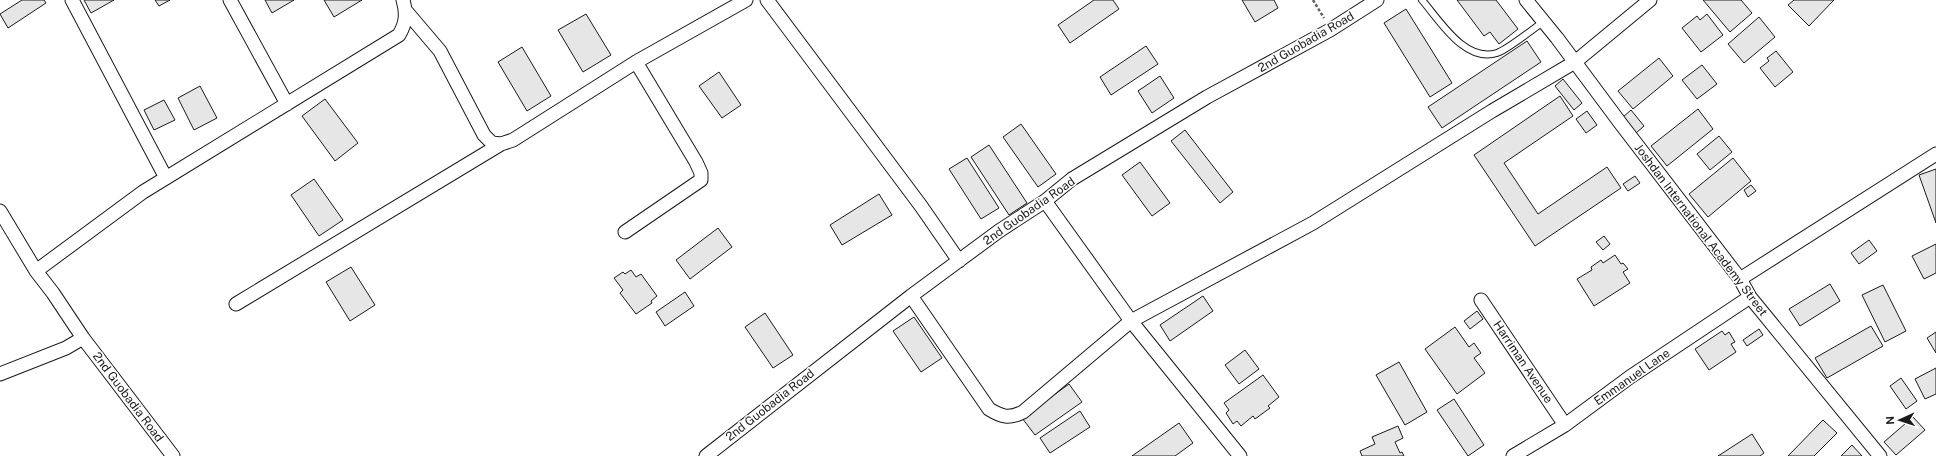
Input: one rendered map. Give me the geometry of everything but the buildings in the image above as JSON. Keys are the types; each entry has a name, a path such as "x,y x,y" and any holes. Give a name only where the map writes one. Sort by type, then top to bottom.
{"street":[{"path":"72,0 166,178"},
{"path":"230,0 287,104"},
{"path":"236,304 501,144 513,140 636,62 746,0"},
{"path":"767,0 921,206 958,261"},
{"name":"2nd Guobadia Road","path":"706,456 911,296 958,261 1045,201 1072,179 1207,97 1330,30 1376,0"},
{"name":"Joshdan International Academy Street","path":"1526,0 1740,279 1750,298 1880,456"},
{"path":"911,296 990,409 1001,416 1012,417 1023,412 1131,321 1313,223 1492,111 1575,62 1650,0"},
{"path":"36,271 143,192 399,35 405,24 405,6"},
{"path":"405,6 440,51 484,135 492,143 501,144"},
{"path":"625,232 700,180 701,173 696,162 636,62"},
{"path":"1740,279 1936,154"},
{"path":"1045,201 1131,321 1240,456"},
{"name":"2nd Guobadia Road","path":"0,211 36,271 53,292 83,338 173,456"},
{"name":"Emmanuel Lane","path":"1513,456 1565,425 1630,377 1750,298"},
{"name":"Harriman Avenue","path":"1481,300 1565,425"},
{"path":"0,374 66,348 83,338"}],"lane":[{"path":"1422,0 1462,46 1479,54 1498,53 1543,22"}],"path":[{"path":"1313,0 1330,30"}]}
